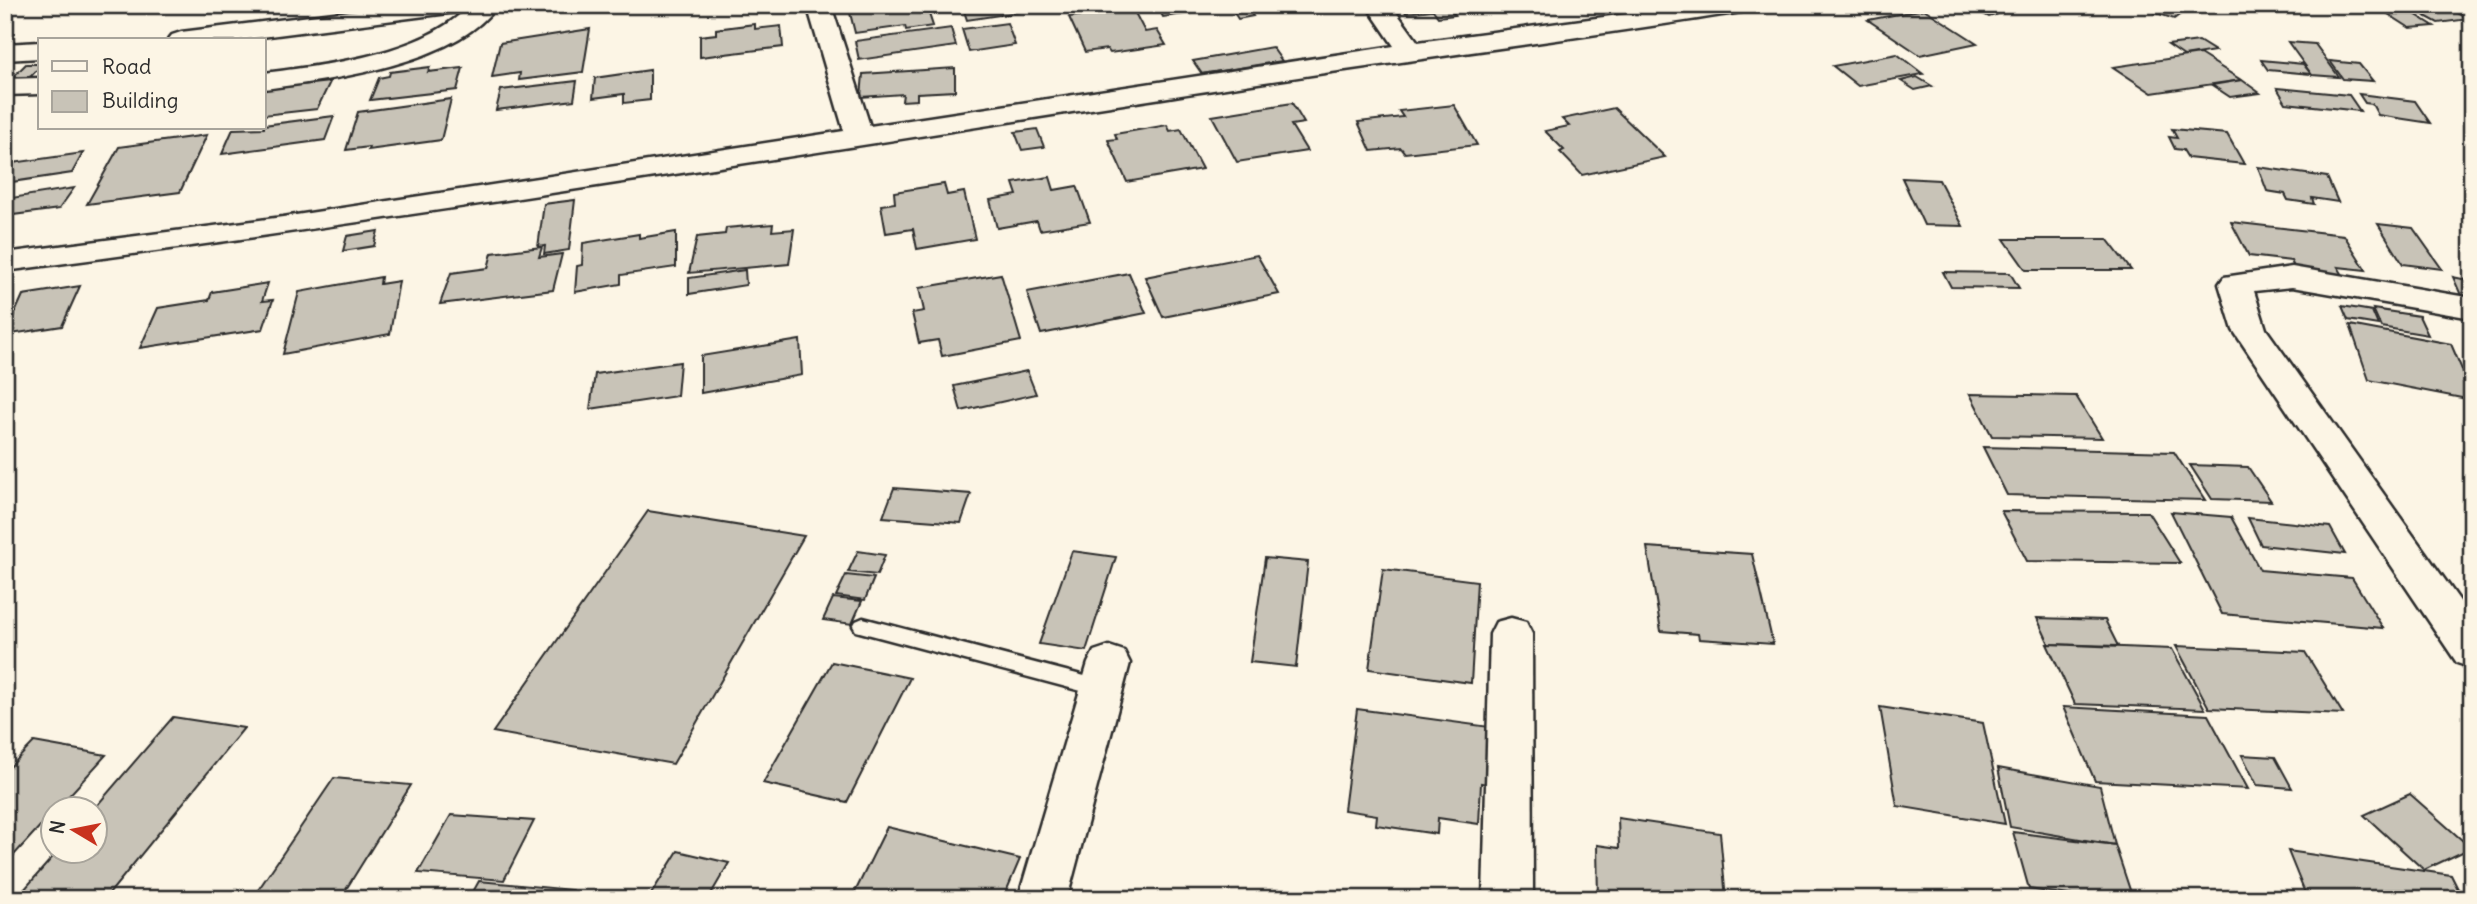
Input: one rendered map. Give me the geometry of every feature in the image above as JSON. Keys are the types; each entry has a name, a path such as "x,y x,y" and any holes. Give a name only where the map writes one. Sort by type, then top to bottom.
{"street":[{"path":"197,38 459,5"},
{"path":"266,80 319,73 411,51 466,25 485,5"},
{"path":"819,5 860,138"},
{"path":"1378,5 1411,51"},
{"path":"5,262 283,226 1411,51 1623,24 1741,5"},
{"path":"5,52 38,50"},
{"path":"5,87 38,86"},
{"path":"2472,308 2292,277 2235,284 2250,330 2472,650"},
{"path":"1508,899 1511,634"},
{"path":"1042,899 1104,676"}],"lane":[{"path":"863,626 1104,676"}],"building":[{"path":"212,5 241,5 232,12 205,11"},
{"path":"901,5 926,5 933,26 906,30 905,26 855,33 850,13"},
{"path":"962,5 1038,5 1040,9 967,20"},
{"path":"1157,5 1237,5 1238,7 1163,17"},
{"path":"1402,5 1459,5 1461,8 1450,9 1455,15 1438,17 1433,10 1406,13"},
{"path":"1966,5 2027,5 1989,17"},
{"path":"2162,5 2193,5 2174,19 2153,12"},
{"path":"2374,5 2400,5 2434,26 2410,28"},
{"path":"2405,5 2443,5 2469,19 2438,23"},
{"path":"1133,9 1145,32 1157,30 1166,45 1110,53 1107,49 1085,52 1069,17"},
{"path":"1248,9 1253,16 1238,19 1233,11"},
{"path":"1924,9 1977,43 1920,55 1868,20"},
{"path":"1007,23 1015,45 969,52 962,29"},
{"path":"755,24 755,29 781,26 783,47 700,57 700,36 716,34 716,29"},
{"path":"951,28 956,46 859,60 855,41"},
{"path":"590,29 583,72 519,80 520,73 492,77 500,43"},
{"path":"2199,41 2215,51 2184,56 2168,45"},
{"path":"2288,42 2315,44 2339,77 2312,75"},
{"path":"1272,47 1282,61 1202,74 1193,61"},
{"path":"1897,54 1923,74 1858,86 1833,66"},
{"path":"2200,54 2241,80 2152,93 2113,67"},
{"path":"2261,60 2303,64 2311,74 2268,70"},
{"path":"2330,61 2359,64 2373,81 2343,79"},
{"path":"26,64 38,64 38,69 27,80 9,81"},
{"path":"430,67 428,72 463,68 457,90 370,100 379,78 389,76 390,72"},
{"path":"955,68 955,91 917,93 917,100 902,101 903,94 861,97 863,74"},
{"path":"650,70 650,100 624,103 624,94 593,98 595,78"},
{"path":"1917,77 1932,86 1915,90 1901,81"},
{"path":"2242,80 2260,93 2230,97 2212,85"},
{"path":"577,81 574,100 496,110 501,90"},
{"path":"330,82 317,109 266,115 266,89"},
{"path":"2277,88 2349,95 2360,111 2286,103"},
{"path":"2359,94 2415,101 2430,123 2378,115 2372,104 2365,103"},
{"path":"451,99 441,140 368,150 369,147 346,150 358,112"},
{"path":"1292,103 1304,123 1291,125 1307,151 1237,162 1212,116"},
{"path":"1454,105 1477,145 1405,153 1401,148 1371,151 1358,122 1403,117 1399,111"},
{"path":"1614,108 1665,157 1582,175 1560,152 1564,150 1545,131 1569,126 1562,119"},
{"path":"334,116 325,140 222,154 233,130 266,130 266,125"},
{"path":"1167,125 1170,131 1181,129 1202,169 1127,182 1108,140 1117,139 1115,134"},
{"path":"1037,129 1044,147 1022,150 1015,132"},
{"path":"2172,129 2227,134 2244,164 2188,158 2183,150 2175,149 2169,137 2177,138"},
{"path":"207,135 180,192 87,204 119,147"},
{"path":"83,153 72,173 5,183 5,164"},
{"path":"2258,167 2327,177 2338,202 2312,198 2314,204 2288,200 2285,194 2267,191"},
{"path":"1050,177 1054,190 1077,186 1090,222 1040,230 1037,221 997,228 990,200 1017,195 1013,183"},
{"path":"1902,178 1939,180 1963,226 1924,225"},
{"path":"944,184 947,195 964,192 975,239 917,249 913,229 886,233 881,205 895,203 894,192"},
{"path":"74,188 59,209 5,216 5,199"},
{"path":"575,200 569,250 544,254 545,246 538,247 544,204"},
{"path":"2231,222 2344,235 2366,270 2338,267 2343,275 2295,269 2291,261 2249,256"},
{"path":"773,224 772,231 794,229 789,264 689,273 697,237 725,234 726,228"},
{"path":"2378,224 2413,228 2442,269 2403,264"},
{"path":"378,231 374,246 343,251 347,236"},
{"path":"676,232 676,267 621,275 621,284 575,292 577,266 582,265 583,243 639,234 639,238"},
{"path":"2004,239 2107,239 2131,270 2026,270"},
{"path":"542,247 539,257 562,254 553,290 440,304 451,273 488,268 492,253"},
{"path":"1257,255 1279,294 1163,317 1145,277"},
{"path":"745,270 746,285 689,294 689,278"},
{"path":"1943,272 2010,273 2019,288 1951,287"},
{"path":"1129,273 1146,313 1041,334 1027,292"},
{"path":"1001,274 1021,341 942,356 938,340 919,343 912,313 924,311 919,288"},
{"path":"381,277 380,284 399,281 390,334 283,354 299,292"},
{"path":"2453,277 2472,281 2472,302 2463,300"},
{"path":"268,283 262,301 273,300 263,329 140,348 158,308 209,300 212,292"},
{"path":"80,286 62,326 5,335 23,295"},
{"path":"2342,306 2372,311 2378,325 2348,320"},
{"path":"2373,309 2419,316 2428,335 2381,327"},
{"path":"2350,325 2451,344 2472,393 2472,400 2369,380"},
{"path":"800,340 802,375 701,393 701,356"},
{"path":"680,362 677,396 590,409 595,374"},
{"path":"1027,371 1036,394 961,411 954,386"},
{"path":"1970,394 2076,396 2102,438 1992,436"},
{"path":"1983,447 2174,452 2205,500 2007,495"},
{"path":"2190,465 2248,467 2271,501 2212,499"},
{"path":"894,488 971,494 961,523 883,517"},
{"path":"648,511 804,536 673,764 493,732"},
{"path":"2001,511 2148,512 2180,563 2027,561"},
{"path":"2171,512 2231,517 2260,570 2352,578 2383,628 2222,614"},
{"path":"2248,518 2330,527 2345,554 2261,545"},
{"path":"1647,547 1752,554 1773,644 1699,639 1698,634 1661,631"},
{"path":"858,551 885,555 877,575 848,572"},
{"path":"1072,551 1116,557 1086,651 1039,644"},
{"path":"1265,558 1308,562 1296,667 1250,662"},
{"path":"1383,569 1477,581 1471,683 1369,669"},
{"path":"846,575 874,578 865,600 836,596"},
{"path":"833,598 862,601 852,624 823,620"},
{"path":"2037,618 2105,620 2118,646 2049,644"},
{"path":"2047,644 2172,649 2205,709 2075,704"},
{"path":"2176,646 2305,652 2343,714 2209,708"},
{"path":"832,662 910,678 847,802 763,783"},
{"path":"1880,707 1983,723 2005,824 1897,806"},
{"path":"2063,707 2208,715 2248,789 2095,781"},
{"path":"1357,709 1490,727 1487,784 1481,783 1479,824 1438,818 1437,834 1376,825 1377,815 1344,810"},
{"path":"173,717 244,728 105,899 16,899 45,866 108,866 108,796 105,796"},
{"path":"34,742 106,755 69,796 38,796 38,828 5,865 5,772"},
{"path":"2242,755 2275,757 2292,788 2257,785"},
{"path":"1998,768 2100,786 2115,845 2010,827"},
{"path":"334,778 411,785 340,899 252,899"},
{"path":"2410,794 2471,848 2424,870 2364,815"},
{"path":"451,815 534,821 504,880 418,873"},
{"path":"1618,818 1720,833 1726,899 1598,899 1597,845 1619,848"},
{"path":"887,827 1020,859 1003,899 852,898"},
{"path":"2013,832 2115,845 2133,899 2096,899 2029,889"},
{"path":"678,851 729,863 708,899 648,899"},
{"path":"2288,851 2451,875 2463,899 2307,898"},
{"path":"479,881 572,890 568,899 469,899"}]}
